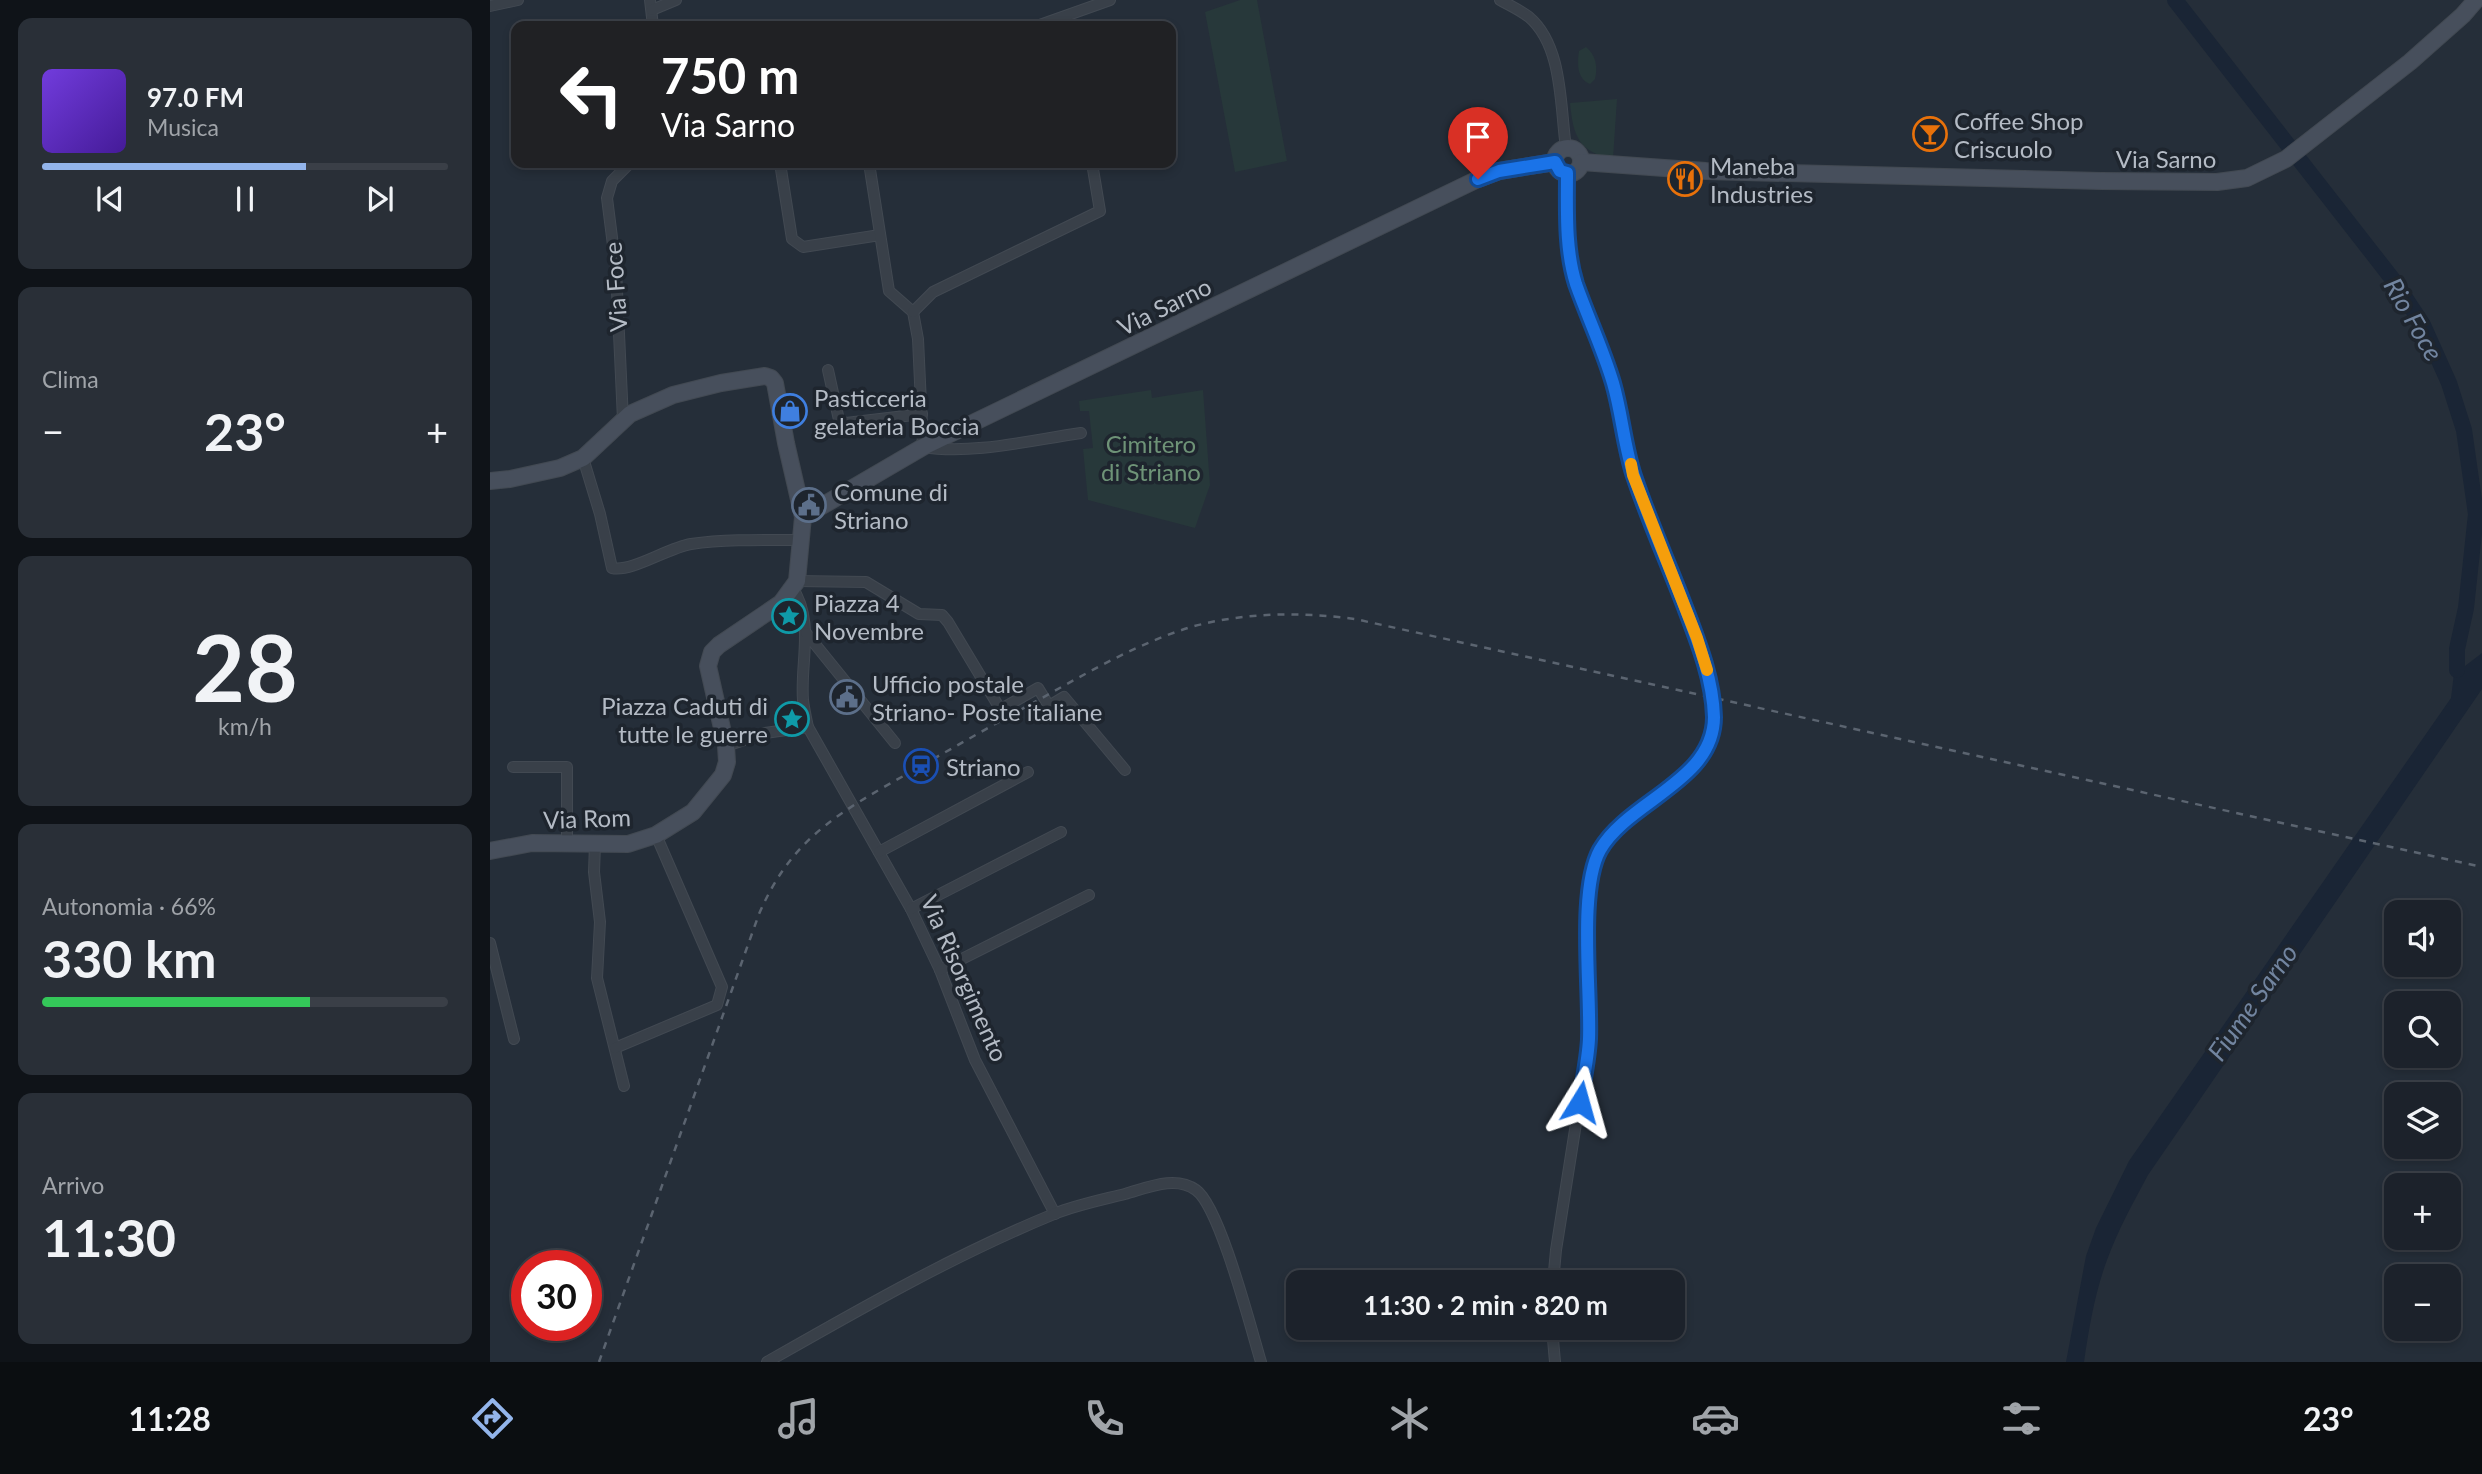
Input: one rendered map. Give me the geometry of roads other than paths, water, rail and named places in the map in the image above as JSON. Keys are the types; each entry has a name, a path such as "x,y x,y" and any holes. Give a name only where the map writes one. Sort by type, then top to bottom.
{"main road":[{"name":"Via Sarno","path":"1581,162 1706,171 2217,182 2247,178 2286,159 2410,62 2476,0"},
{"path":"1566,148 1577,151 1581,162 1574,172 1560,171 1555,162 1559,151 1566,148"},
{"name":"Via Sarno","path":"803,517 923,447 1478,179 1499,171 1555,162"},
{"name":"Via Risorgimento","path":"622,420 673,395 757,377 771,378 775,383 803,517 794,584"},
{"path":"490,481 561,468 583,457 612,433 622,420"},
{"path":"726,746 709,666 712,652 780,603 794,584"},
{"name":"Via Rom","path":"490,851 532,844 628,844 656,835 693,812 713,791 727,762 726,746"}],"street":[{"path":"490,6 518,0"},
{"path":"651,5 677,0"},
{"path":"1069,21 1110,0"},
{"path":"1500,0 1530,17 1548,44 1555,67 1566,148"},
{"name":"Via Foce","path":"622,420 616,269 607,198 612,181 625,168"},
{"path":"781,168 792,239 803,247 880,234"},
{"path":"870,168 888,291 913,312 920,354 923,447 966,449 1081,433"},
{"path":"913,312 933,292 1100,211 1094,168"},
{"path":"1555,1270 1589,1041 1588,897 1592,870 1601,849 1614,832 1632,814 1680,779 1699,759 1709,743 1714,720 1708,676 1697,638 1633,475 1618,402 1602,348 1576,283 1569,250 1567,173"},
{"path":"828,370 839,420 846,423 922,414"},
{"path":"583,457 612,568 616,570 673,548 692,544 802,540"},
{"path":"794,584 866,582 919,614 942,615 999,707 1003,708 1038,688 1049,706 1064,697 1125,770"},
{"name":"Via Risorgimento","path":"794,584 806,633 803,699 808,727 911,909 940,970 975,1060 1055,1214"},
{"path":"806,633 895,743"},
{"path":"726,746 765,733 808,727"},
{"path":"513,767 566,767 567,843"},
{"path":"879,852 1028,772"},
{"path":"911,909 1061,832"},
{"path":"615,1048 717,1005 722,987 656,835"},
{"path":"594,844 594,872 600,922 597,978 624,1086"},
{"path":"940,970 1089,895"},
{"path":"490,943 513,1039"},
{"path":"767,1362 896,1289 1055,1214 1167,1183 1179,1183 1199,1192 1206,1200 1216,1222 1261,1362"},
{"path":"1553,1340 1555,1362"}],"water":[{"name":"Fiume Sarno","path":"2457,649 2465,666 2482,653 2482,689 2148,1175 2121,1227 2103,1272 2084,1362 2066,1362 2086,1256 2096,1228 2129,1161 2451,698"}],"waterway":[{"name":"Rio Foce","path":"2175,0 2394,281 2423,325 2449,383 2464,430 2476,514 2466,608 2457,649 2457,670"}],"railway":[{"path":"599,1362 759,914 770,891 795,854 826,825 884,787 1097,668 1134,649 1191,627 1252,616 1314,615 1355,619 2482,867"}],"place":[{"name":"Coffee Shop Criscuolo","path":"1930,134"},
{"name":"Maneba Industries","path":"1685,179"},
{"name":"Pasticceria gelateria Boccia","path":"790,411"},
{"name":"Comune di Striano","path":"809,505"},
{"name":"Piazza 4 Novembre","path":"789,616"},
{"name":"Ufficio postale Striano- Poste italiane","path":"847,697"},
{"name":"Piazza Caduti di tutte le guerre","path":"792,719"},
{"name":"Striano","path":"921,766"}],"park label":[{"name":"Cimitero di Striano","path":"1151,457"}]}
